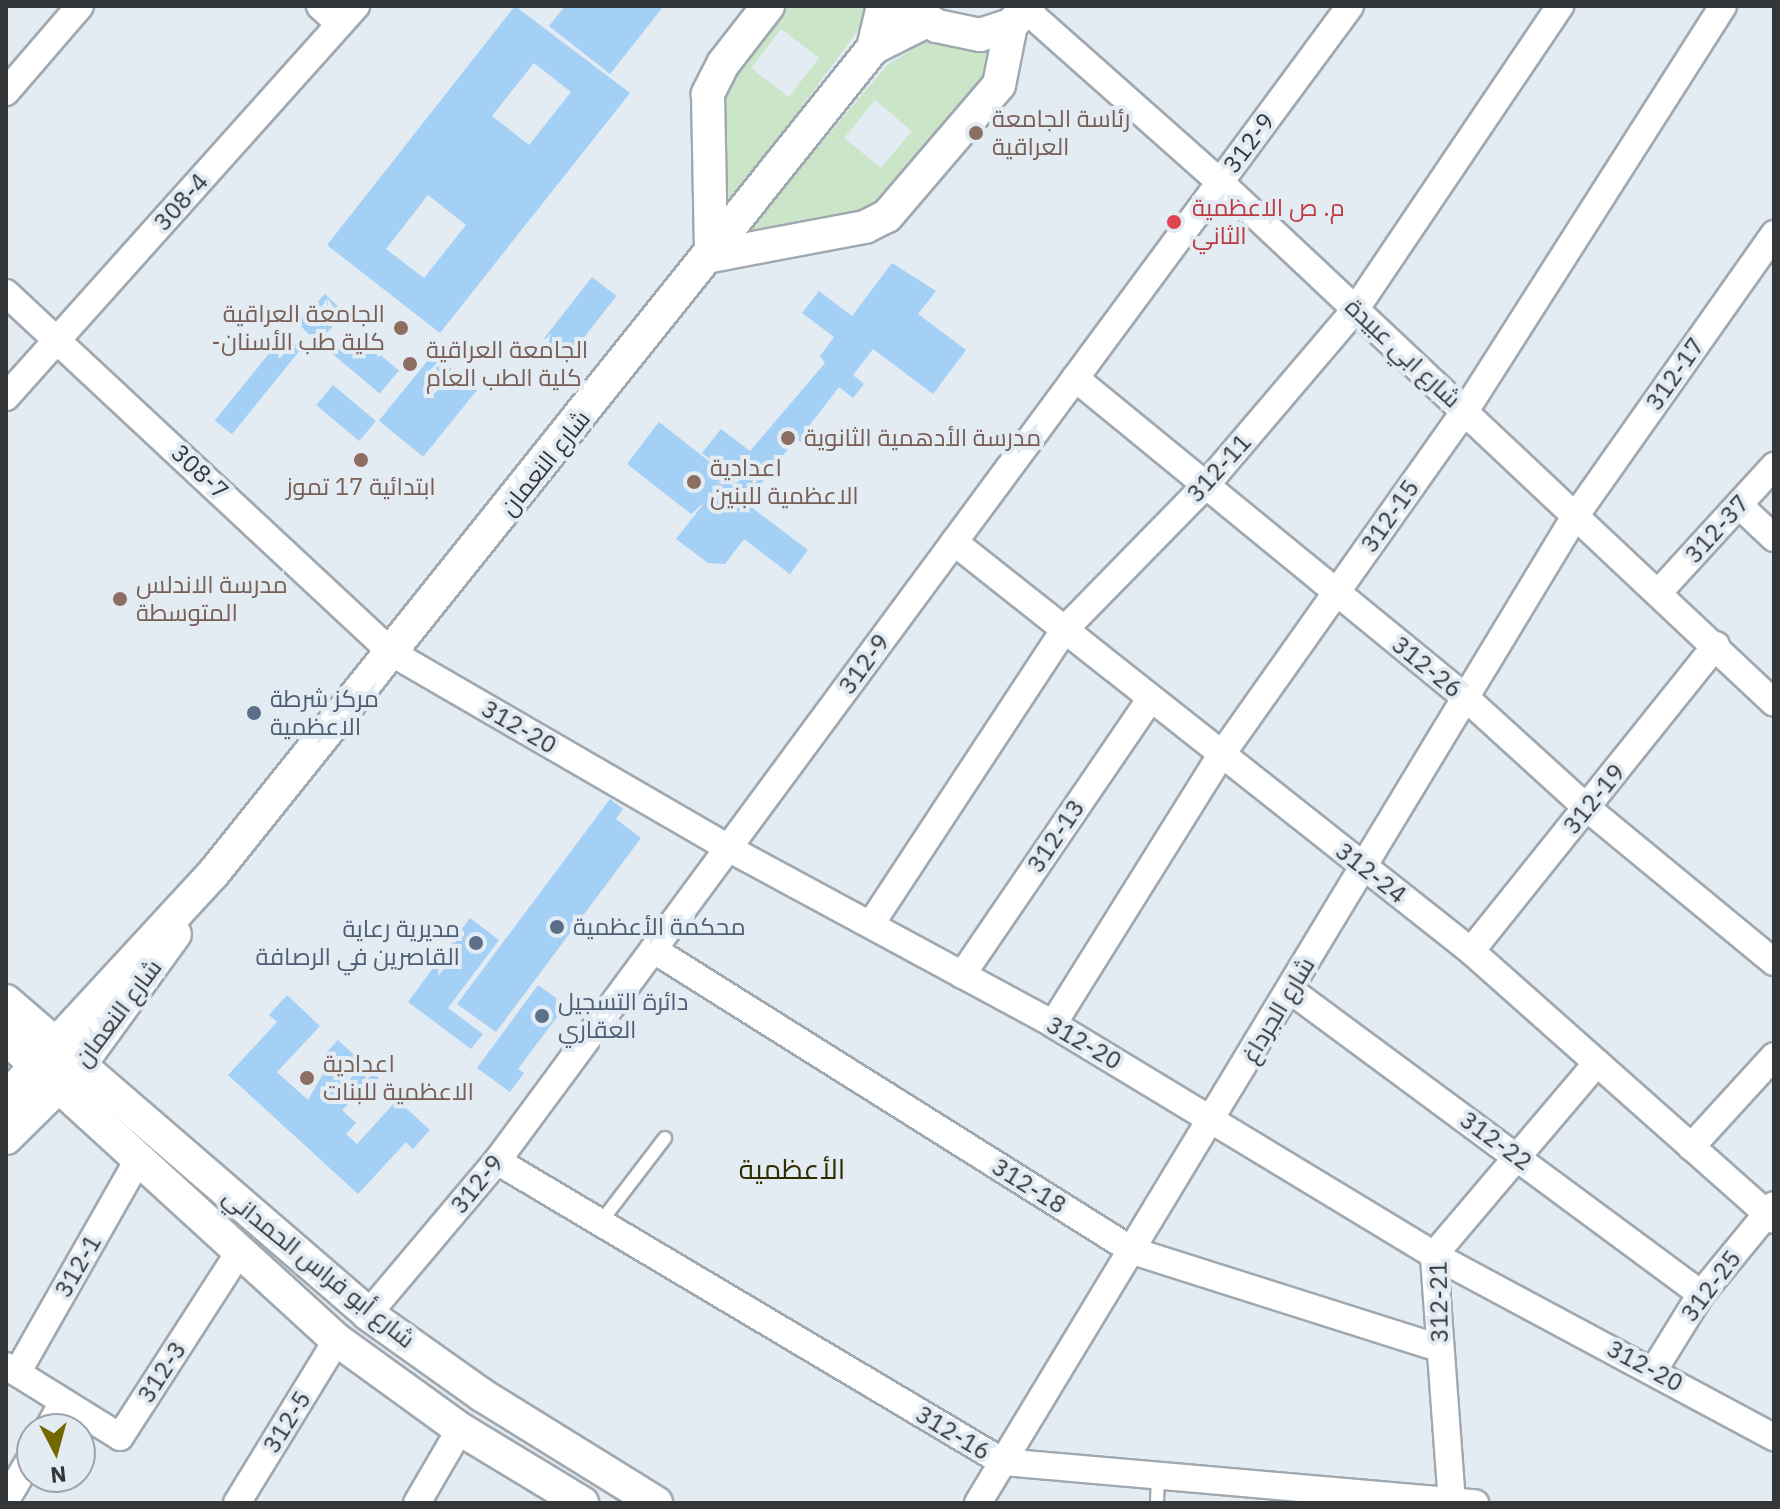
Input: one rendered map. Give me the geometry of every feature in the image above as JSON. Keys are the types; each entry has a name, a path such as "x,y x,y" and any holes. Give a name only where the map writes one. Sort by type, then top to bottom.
{"street":[{"path":"6,92 80,6"},
{"path":"320,6 348,15"},
{"path":"768,6 723,64 708,94 711,256 865,227 887,216 999,85 1022,14"},
{"name":"شارع النعمان","path":"873,48 883,6"},
{"name":"312-9","path":"368,1314 497,1161 1350,6"},
{"name":"312-11","path":"871,924 1064,630 1206,485 1355,310 1560,6"},
{"name":"312-15","path":"1053,1024 1222,754 1465,411 1723,6"},
{"path":"917,14 969,35 1022,14"},
{"name":"شارع النعمان","path":"6,1098 213,874 711,256 873,48 917,14"},
{"name":"شارع ابي عبيدة","path":"1022,14 1220,182 1716,645 1774,703"},
{"name":"308-4","path":"6,397 348,15"},
{"name":"312-17","path":"1576,515 1774,234"},
{"name":"308-7","path":"6,293 392,653"},
{"name":"312-26","path":"1075,378 1466,698 1587,808 1774,962"},
{"name":"312-37","path":"1659,592 1774,466"},
{"path":"1739,505 1774,538"},
{"name":"شارع الجرداغ","path":"978,1503 1576,515"},
{"name":"312-24","path":"954,542 1471,951 1691,1147 1772,1213"},
{"name":"312-19","path":"1471,951 1716,645"},
{"name":"312-20","path":"392,653 728,848 1053,1024 1213,1118 1434,1255 1654,1370 1774,1437"},
{"name":"312-13","path":"962,975 1151,698"},
{"name":"شارع النعمان","path":"6,1138 69,1076 152,971 213,874"},
{"name":"312-18","path":"654,950 1133,1251 1439,1348"},
{"name":"312-22","path":"1290,990 1701,1294"},
{"name":"شارع أبو فراس الحمداني","path":"6,1001 45,1054 69,1076 368,1314 482,1395 656,1503"},
{"name":"شارع أبو فراس الحمداني","path":"6,1038 45,1054"},
{"path":"1691,1147 1774,1056"},
{"name":"312-21","path":"1459,1502 1439,1348 1434,1255 1597,1063"},
{"name":"شارع أبو فراس الحمداني","path":"69,1076 139,1158 337,1340 460,1429 582,1503"},
{"name":"312-1","path":"11,1370 139,1158"},
{"name":"312-16","path":"497,1161 1003,1462 1459,1502"},
{"name":"312-25","path":"1654,1370 1701,1294 1772,1213"},
{"name":"312-3","path":"11,1370 120,1437 240,1251"},
{"name":"312-5","path":"237,1503 337,1340"},
{"path":"417,1503 482,1395"},
{"path":"57,1413 63,1402"}],"lane":[{"path":"600,1223 665,1138"},
{"path":"1157,1503 1158,1476"}],"green space":[{"path":"784,6 867,6 867,18 726,209 719,88","holes":["781,29 819,58 789,97 751,68"]},
{"path":"987,41 1001,62 873,217 747,232 887,65 924,43","holes":["875,100 912,131 881,168 844,138"]}],"building":[{"path":"515,6 630,93 440,333 327,245","holes":["534,63 571,92 529,145 492,116","428,195 466,225 424,278 386,249"]},
{"path":"565,6 663,7 610,74 549,26"},
{"path":"892,263 936,291 918,314 966,350 933,394 873,349 853,375 864,384 853,398 839,387 806,430 818,440 811,450 796,439 746,503 808,550 790,574 744,539 725,564 708,563 676,539 705,502 691,514 627,464 659,422 724,473 715,489 727,472 702,453 721,429 750,451 825,363 820,356 834,337 802,313 819,291 852,316"},
{"path":"592,277 616,296 568,358 544,338"},
{"path":"325,294 345,313 317,342 297,323"},
{"path":"353,332 399,371 380,394 334,355"},
{"path":"284,335 301,349 232,434 215,420"},
{"path":"433,354 477,390 423,457 379,421"},
{"path":"333,385 376,421 359,441 316,405"},
{"path":"610,799 623,809 616,819 641,838 496,1032 457,1004"},
{"path":"470,918 499,940 448,1008 483,1034 471,1049 408,1002"},
{"path":"538,985 566,1005 518,1069 524,1073 510,1092 477,1068"},
{"path":"287,995 320,1026 277,1072 308,1100 331,1060 325,1054 338,1040 379,1078 342,1110 356,1123 346,1134 357,1144 397,1100 430,1130 413,1149 406,1142 358,1194 228,1075 277,1022 269,1015"}],"place":[{"name":"رئاسة الجامعة العراقية","path":"976,133"},
{"name":"م. ص الاعظمية الثاني","path":"1174,222"},
{"name":"الجامعة العراقية -كلية طب الأسنان","path":"401,328"},
{"name":"الجامعة العراقية كلية الطب العام","path":"410,364"},
{"name":"مدرسة الأدهمية الثانوية","path":"788,438"},
{"name":"ابتدائية 17 تموز","path":"361,460"},
{"name":"اعدادية الاعظمية للبنين","path":"694,482"},
{"name":"مدرسة الاندلس المتوسطة","path":"120,599"},
{"name":"مركز شرطة الاعظمية","path":"254,713"},
{"name":"محكمة الأعظمية","path":"557,927"},
{"name":"مديرية رعاية القاصرين في الرصافة","path":"476,943"},
{"name":"دائرة التسجيل العقاري","path":"542,1016"},
{"name":"اعدادية الاعظمية للبنات","path":"307,1078"}],"district":[{"name":"الأعظمية","path":"792,1169"}]}
